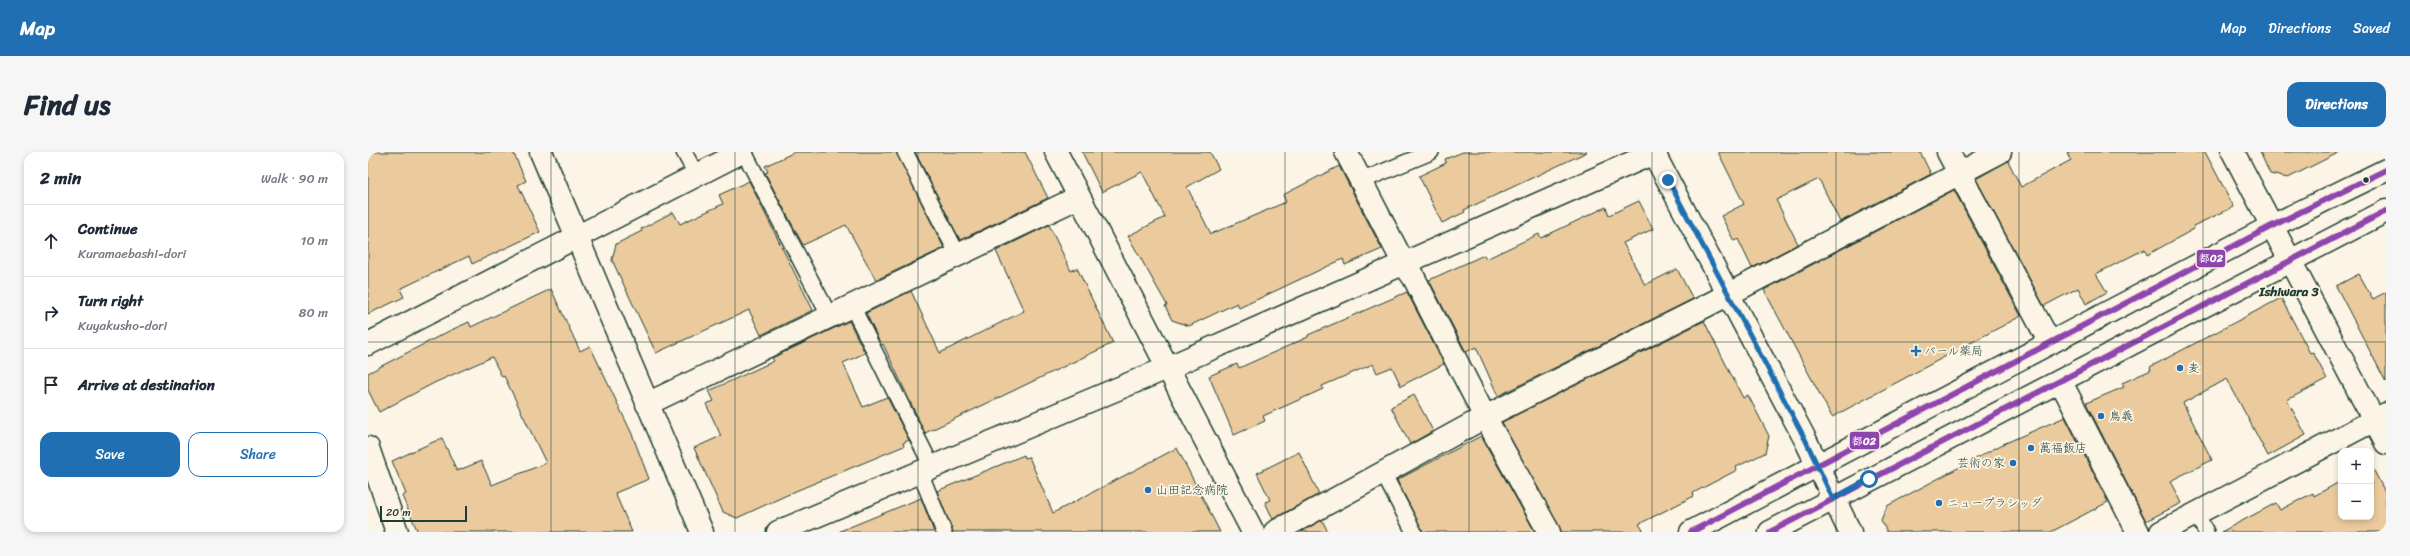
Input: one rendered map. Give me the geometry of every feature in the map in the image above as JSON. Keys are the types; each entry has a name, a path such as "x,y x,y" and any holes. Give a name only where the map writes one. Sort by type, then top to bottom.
{"street":[{"path":"541,152 702,532"},
{"path":"368,344 578,238 743,152"},
{"path":"1056,152 1253,532"},
{"path":"1346,152 1404,264 1414,278 1485,417 1549,532"},
{"path":"778,532 1168,368 1654,152 1729,294 1850,532"},
{"path":"1948,152 2050,343"},
{"path":"1275,532 1485,417 1729,294 1959,175 2000,152"},
{"path":"2232,152 2290,260 2380,417 2386,443"},
{"path":"1691,532 2272,226 2386,170"},
{"path":"647,404 1079,197"},
{"path":"1770,532 2061,382 2290,260 2386,211"},
{"path":"2061,382 2138,532"},
{"path":"2161,532 2201,523 2380,417"},
{"path":"368,448 397,532"}],"lane":[{"path":"684,152 697,176"},
{"path":"743,152 830,316"},
{"path":"905,152 958,255"},
{"path":"1361,181 1431,152"},
{"path":"852,306 926,470 944,532"},
{"path":"1383,473 1414,532"}],"building":[{"path":"368,152 513,152 526,181 518,185 540,232 472,264 469,256 400,289 404,297 368,314"},
{"path":"795,152 896,152 944,248 876,280 846,225 803,245 765,173 768,172 765,166"},
{"path":"915,152 1025,152 1048,198 960,240"},
{"path":"1082,152 1210,152 1219,169 1187,187 1211,234 1286,202 1283,195 1339,166 1382,249 1345,265 1343,259 1239,308 1237,303 1189,326 1172,320 1165,306 1167,305 1128,236 1165,217 1142,172 1102,192"},
{"path":"1463,152 1587,152 1464,210 1465,212 1442,223 1419,176 1446,163 1445,159"},
{"path":"1718,152 1920,152 1931,174 1840,222 1819,179 1776,200 1798,244 1752,268 1738,239 1734,241 1721,216 1744,204"},
{"path":"2067,152 2205,152 2234,207 2193,226 2194,229 2147,255 2145,249 2096,274 2107,292 2086,304 2078,288 2044,306 1976,179 2008,161 2021,187 2071,160"},
{"path":"2260,152 2340,152 2288,178 2270,174"},
{"path":"749,181 813,310 761,335 749,310 656,353 612,260 616,244 642,231 641,229 673,212 680,224 723,204 719,195"},
{"path":"1954,190 2021,316 1832,417 1764,290"},
{"path":"1639,201 1653,229 1623,243 1645,285 1677,269 1693,299 1498,396 1476,347 1466,352 1429,280 1484,255 1486,259 1539,234 1541,238 1606,207 1609,215"},
{"path":"1049,225 1071,271 1077,268 1113,343 925,433 883,344 881,345 866,313 911,291 940,353 1024,311 996,251"},
{"path":"2359,274 2373,299 2386,292 2386,382 2336,286"},
{"path":"551,289 580,351 590,346 632,434 649,479 615,493 632,532 418,532 402,496 406,494 392,461 442,438 457,471 481,461 492,485 546,463 504,376 502,377 492,357 434,383 379,412 368,390 368,373 449,331 469,322 471,327"},
{"path":"1407,292 1444,364 1401,386 1392,367 1377,373 1373,364 1322,386 1323,389 1263,416 1265,421 1234,435 1209,376 1237,364 1239,368 1308,337 1308,335"},
{"path":"2281,298 2310,353 2313,352 2327,379 2287,400 2306,435 2268,456 2227,379 2183,403 2212,460 2170,481 2181,503 2146,521 2086,403 2124,387 2122,383 2151,370 2150,367"},
{"path":"849,321 865,353 843,363 863,407 887,397 909,440 903,443 904,446 798,490 737,518 723,512 694,448 721,436 706,404 714,401 709,391 774,361 772,358"},
{"path":"1704,321 1743,398 1748,395 1769,436 1765,453 1736,467 1737,470 1693,493 1694,496 1639,524 1644,532 1561,532 1502,422"},
{"path":"1414,395 1433,431 1410,444 1391,407"},
{"path":"2065,417 2108,502 2051,532 1887,532 1881,520 1887,506 2001,445"},
{"path":"1481,436 1535,532 1423,532 1397,480"},
{"path":"1177,448 1220,532 953,532 937,491 1024,455 1025,458 1029,457 1053,513"},
{"path":"1299,452 1319,494 1273,519 1265,502 1270,500 1257,473"},
{"path":"2374,471 2386,494 2386,532 2221,532 2276,503 2280,510 2313,493 2314,496 2338,483 2338,520 2374,520"},
{"path":"921,498 934,532 840,532 840,531"},
{"path":"1322,520 1328,532 1301,532"}],"transit line":[{"name":"都02","path":"1691,532 2272,226 2386,170"},
{"name":"都02","path":"1770,532 2386,211"}],"place":[{"name":"パール薬局","path":"1916,351"},
{"name":"麦","path":"2180,368"},
{"name":"鳥義","path":"2101,416"},
{"name":"萬福飯店","path":"2031,448"},
{"name":"芸術の家","path":"2013,463"},
{"name":"山田記念病院","path":"1148,490"},
{"name":"ニュープラシッダ","path":"1939,503"}],"district":[{"name":"Ishiwara 3","path":"2289,291"}],"route":[{"path":"1668,180 1805,439 1833,499 1869,479"}]}
